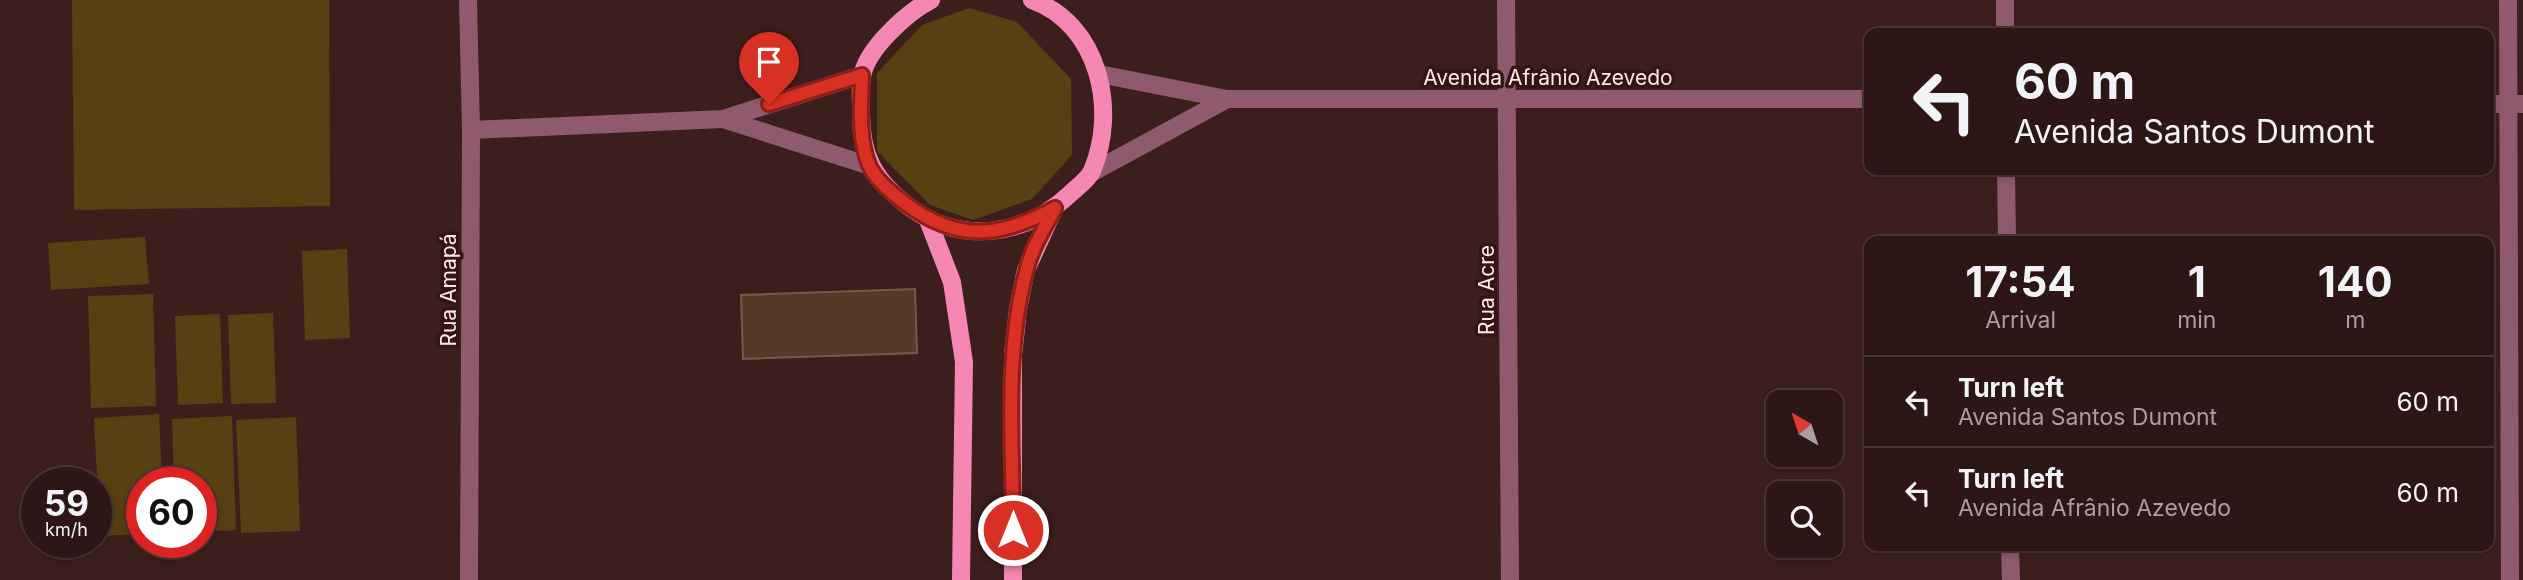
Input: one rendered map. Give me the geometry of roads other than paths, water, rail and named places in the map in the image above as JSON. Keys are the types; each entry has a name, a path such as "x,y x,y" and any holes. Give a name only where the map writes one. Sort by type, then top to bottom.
{"main road":[{"path":"910,0 898,23 862,75 861,124 870,166 895,196 928,220 959,231 993,232 1026,224 1055,208 1091,173 1104,116 1099,74 1088,49 1068,24 1038,1"},
{"path":"898,23 931,0"},
{"path":"1013,580 1013,355 1018,309 1026,270 1055,208"},
{"path":"928,220 952,282 964,362 961,580"}],"street":[{"name":"Rua Amapá","path":"468,0 471,130 469,580"},
{"name":"Rua Acre","path":"1506,0 1510,580"},
{"path":"2005,0 2005,28"},
{"path":"2508,0 2516,104 2510,580"},
{"name":"Avenida Afrânio Azevedo","path":"1099,74 1227,99 1864,99"},
{"path":"471,130 723,119 862,75"},
{"name":"Avenida Afrânio Azevedo","path":"1091,173 1227,99"},
{"path":"2494,104 2516,104"},
{"path":"723,119 870,166"},
{"path":"2006,175 2007,236"},
{"path":"2010,551 2011,580"}]}
